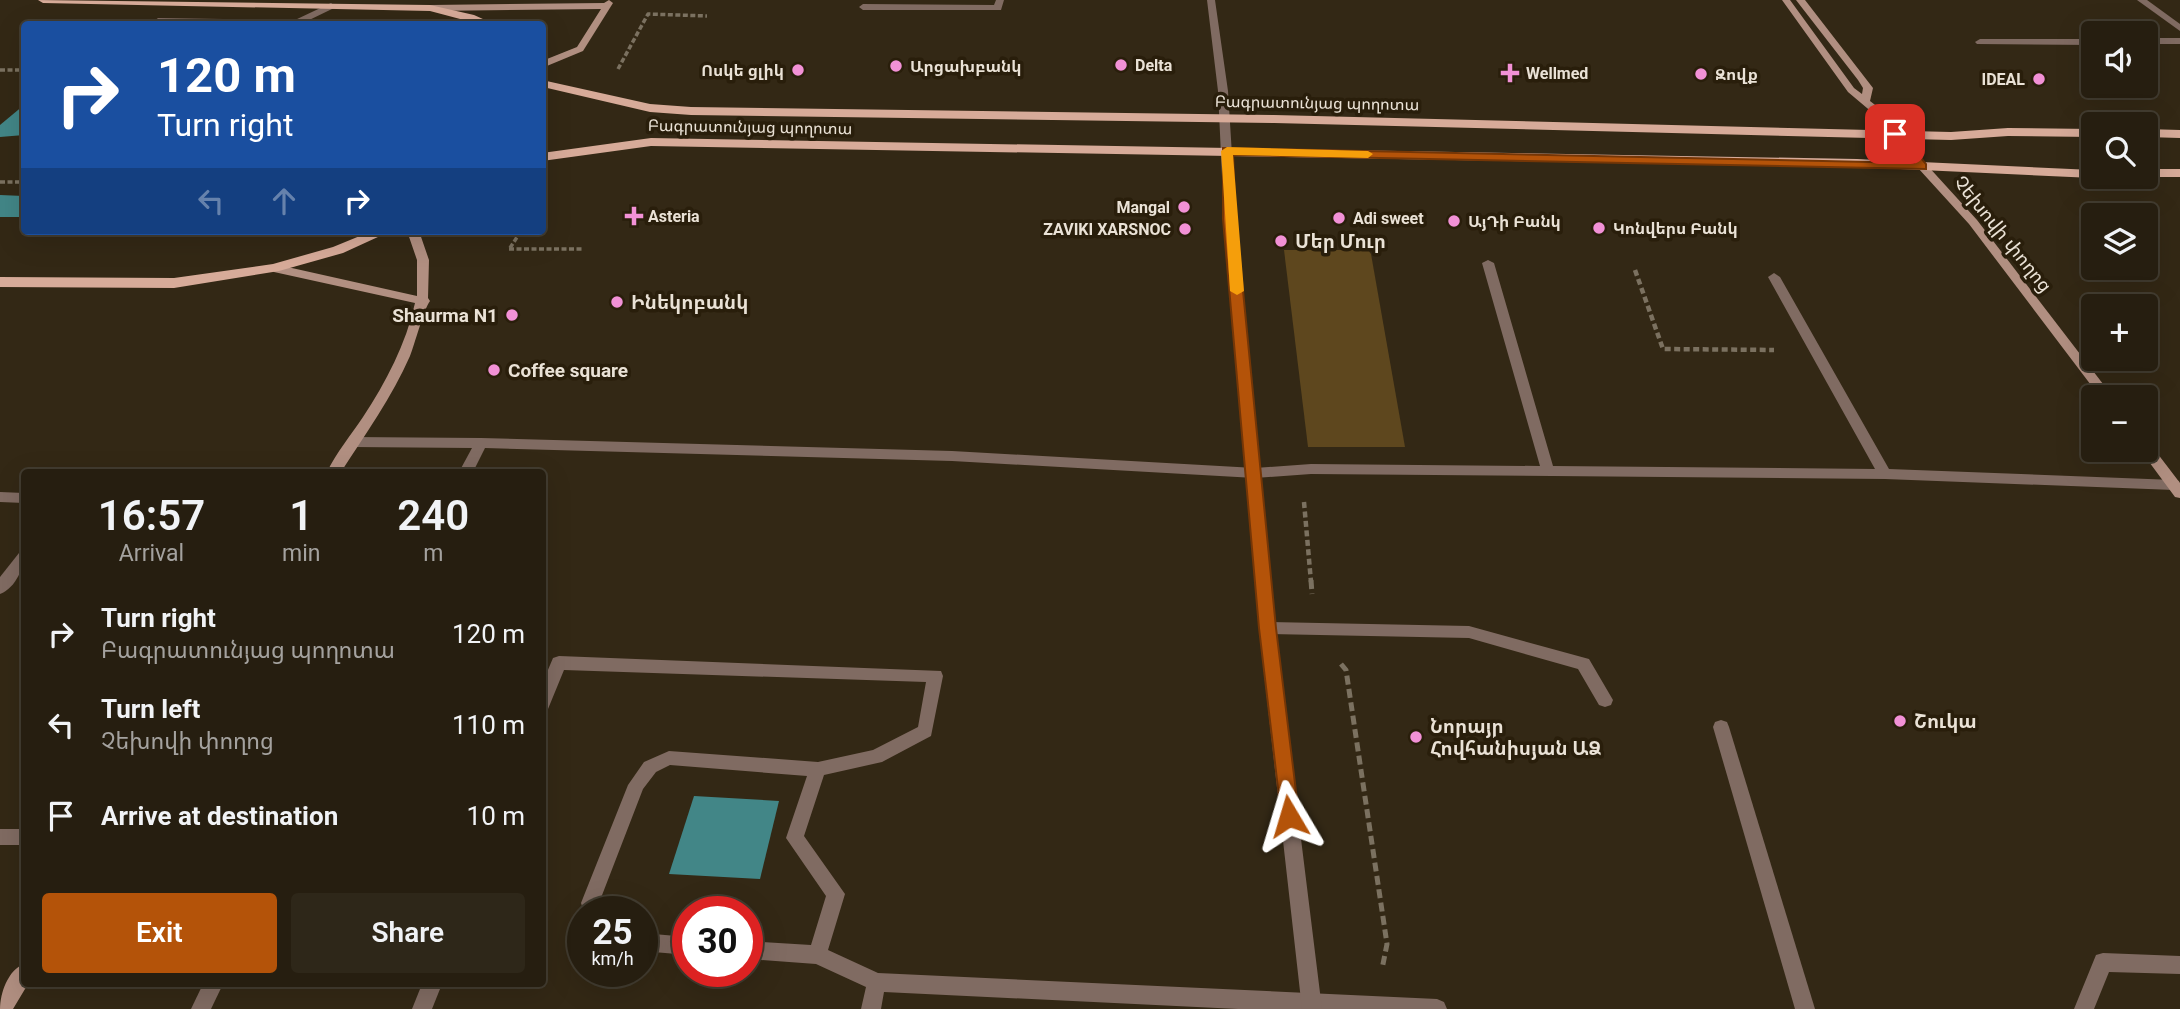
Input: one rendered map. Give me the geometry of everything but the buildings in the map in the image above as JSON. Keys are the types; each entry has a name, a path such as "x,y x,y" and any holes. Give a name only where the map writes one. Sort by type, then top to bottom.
{"main road":[{"path":"43,0 430,8 480,21"},
{"name":"Բագրատունյաց պողոտա","path":"546,84 650,108 691,111 1225,118 1951,136 2008,132 2081,133"},
{"path":"2158,133 2180,134"},
{"name":"Բագրատունյաց պողոտա","path":"546,157 563,152 651,142 1922,166 2081,173"},
{"path":"2158,173 2180,173"},
{"path":"0,282 174,283 274,268 338,250 374,235"}],"street":[{"path":"863,7 998,8 1000,0"},
{"path":"1212,0 1225,118 1230,219 1267,628 1311,1007"},
{"name":"Չեխովի փողոց","path":"1786,0 1851,90 1884,117 1922,166 1973,222 2098,385"},
{"name":"Չեխովի փողոց","path":"1800,0 1868,88 1866,100"},
{"path":"2141,0 2180,28"},
{"path":"430,8 609,3"},
{"path":"546,65 580,49 609,3"},
{"path":"301,21 331,6"},
{"path":"2158,41 2180,41"},
{"path":"1980,43 2081,42"},
{"path":"336,469 401,361 424,301 424,258 415,235"},
{"path":"1488,263 1548,471"},
{"path":"274,268 424,301"},
{"path":"1774,277 1885,474"},
{"path":"353,442 952,456 1255,473 1302,470 1885,474 2177,489"},
{"path":"468,469 481,443"},
{"path":"2157,462 2177,489"},
{"path":"0,497 21,498"},
{"path":"0,587 21,561"},
{"path":"1267,628 1469,632 1584,664 1605,700"},
{"path":"546,694 559,663 935,676 925,731 876,757 818,769 669,758 650,767 636,785 593,896"},
{"path":"1721,727 1805,1009"},
{"path":"817,955 836,894 795,838 818,769"},
{"path":"0,837 21,837"},
{"path":"763,951 817,955 877,982 1311,1007 1437,1009"},
{"path":"2084,1009 2103,962 2180,964"},
{"path":"2,1009 21,978"},
{"path":"871,1009 877,982"},
{"path":"201,1009 212,987"},
{"path":"422,1009 431,987"}],"path":[{"path":"618,69 648,14 707,16"},
{"path":"0,70 21,70"},
{"path":"0,182 21,182"},
{"path":"518,235 509,249 583,249"},
{"path":"1635,270 1663,349 1817,351"},
{"path":"1302,470 1315,629 1346,670 1387,944 1375,1006"}],"shaded area":[{"path":"1284,250 1368,250 1371,254 1405,447 1308,447"}],"water":[{"path":"21,108 21,135 0,137 0,125"},
{"path":"0,195 21,196 21,217 0,217"},
{"path":"694,796 779,801 760,879 669,874"}],"slow traffic":[{"path":"1237,291 1227,151 1368,154"}],"place":[{"name":"Delta","path":"1121,65"},
{"name":"Արցախբանկ","path":"896,66"},
{"name":"Ոսկե ցլիկ","path":"798,70"},
{"name":"Wellmed","path":"1510,73"},
{"name":"Զովք","path":"1701,74"},
{"name":"IDEAL","path":"2039,79"},
{"name":"Mangal","path":"1184,207"},
{"name":"Asteria","path":"634,216"},
{"name":"Adi sweet","path":"1339,218"},
{"name":"ԱյԴի Բանկ","path":"1454,221"},
{"name":"Կոնվերս Բանկ","path":"1599,228"},
{"name":"ZAVIKI XARSNOC","path":"1185,229"},
{"name":"Մեր Մուր","path":"1281,241"},
{"name":"Ինեկոբանկ","path":"617,302"},
{"name":"Shaurma N1","path":"512,315"},
{"name":"Coffee square","path":"494,370"},
{"name":"Շուկա","path":"1900,721"},
{"name":"Նորայր Հովհանիսյան ԱՁ","path":"1416,737"}],"route":[{"path":"1289,816 1267,628 1230,219 1227,151 1922,166 1895,134"}]}
